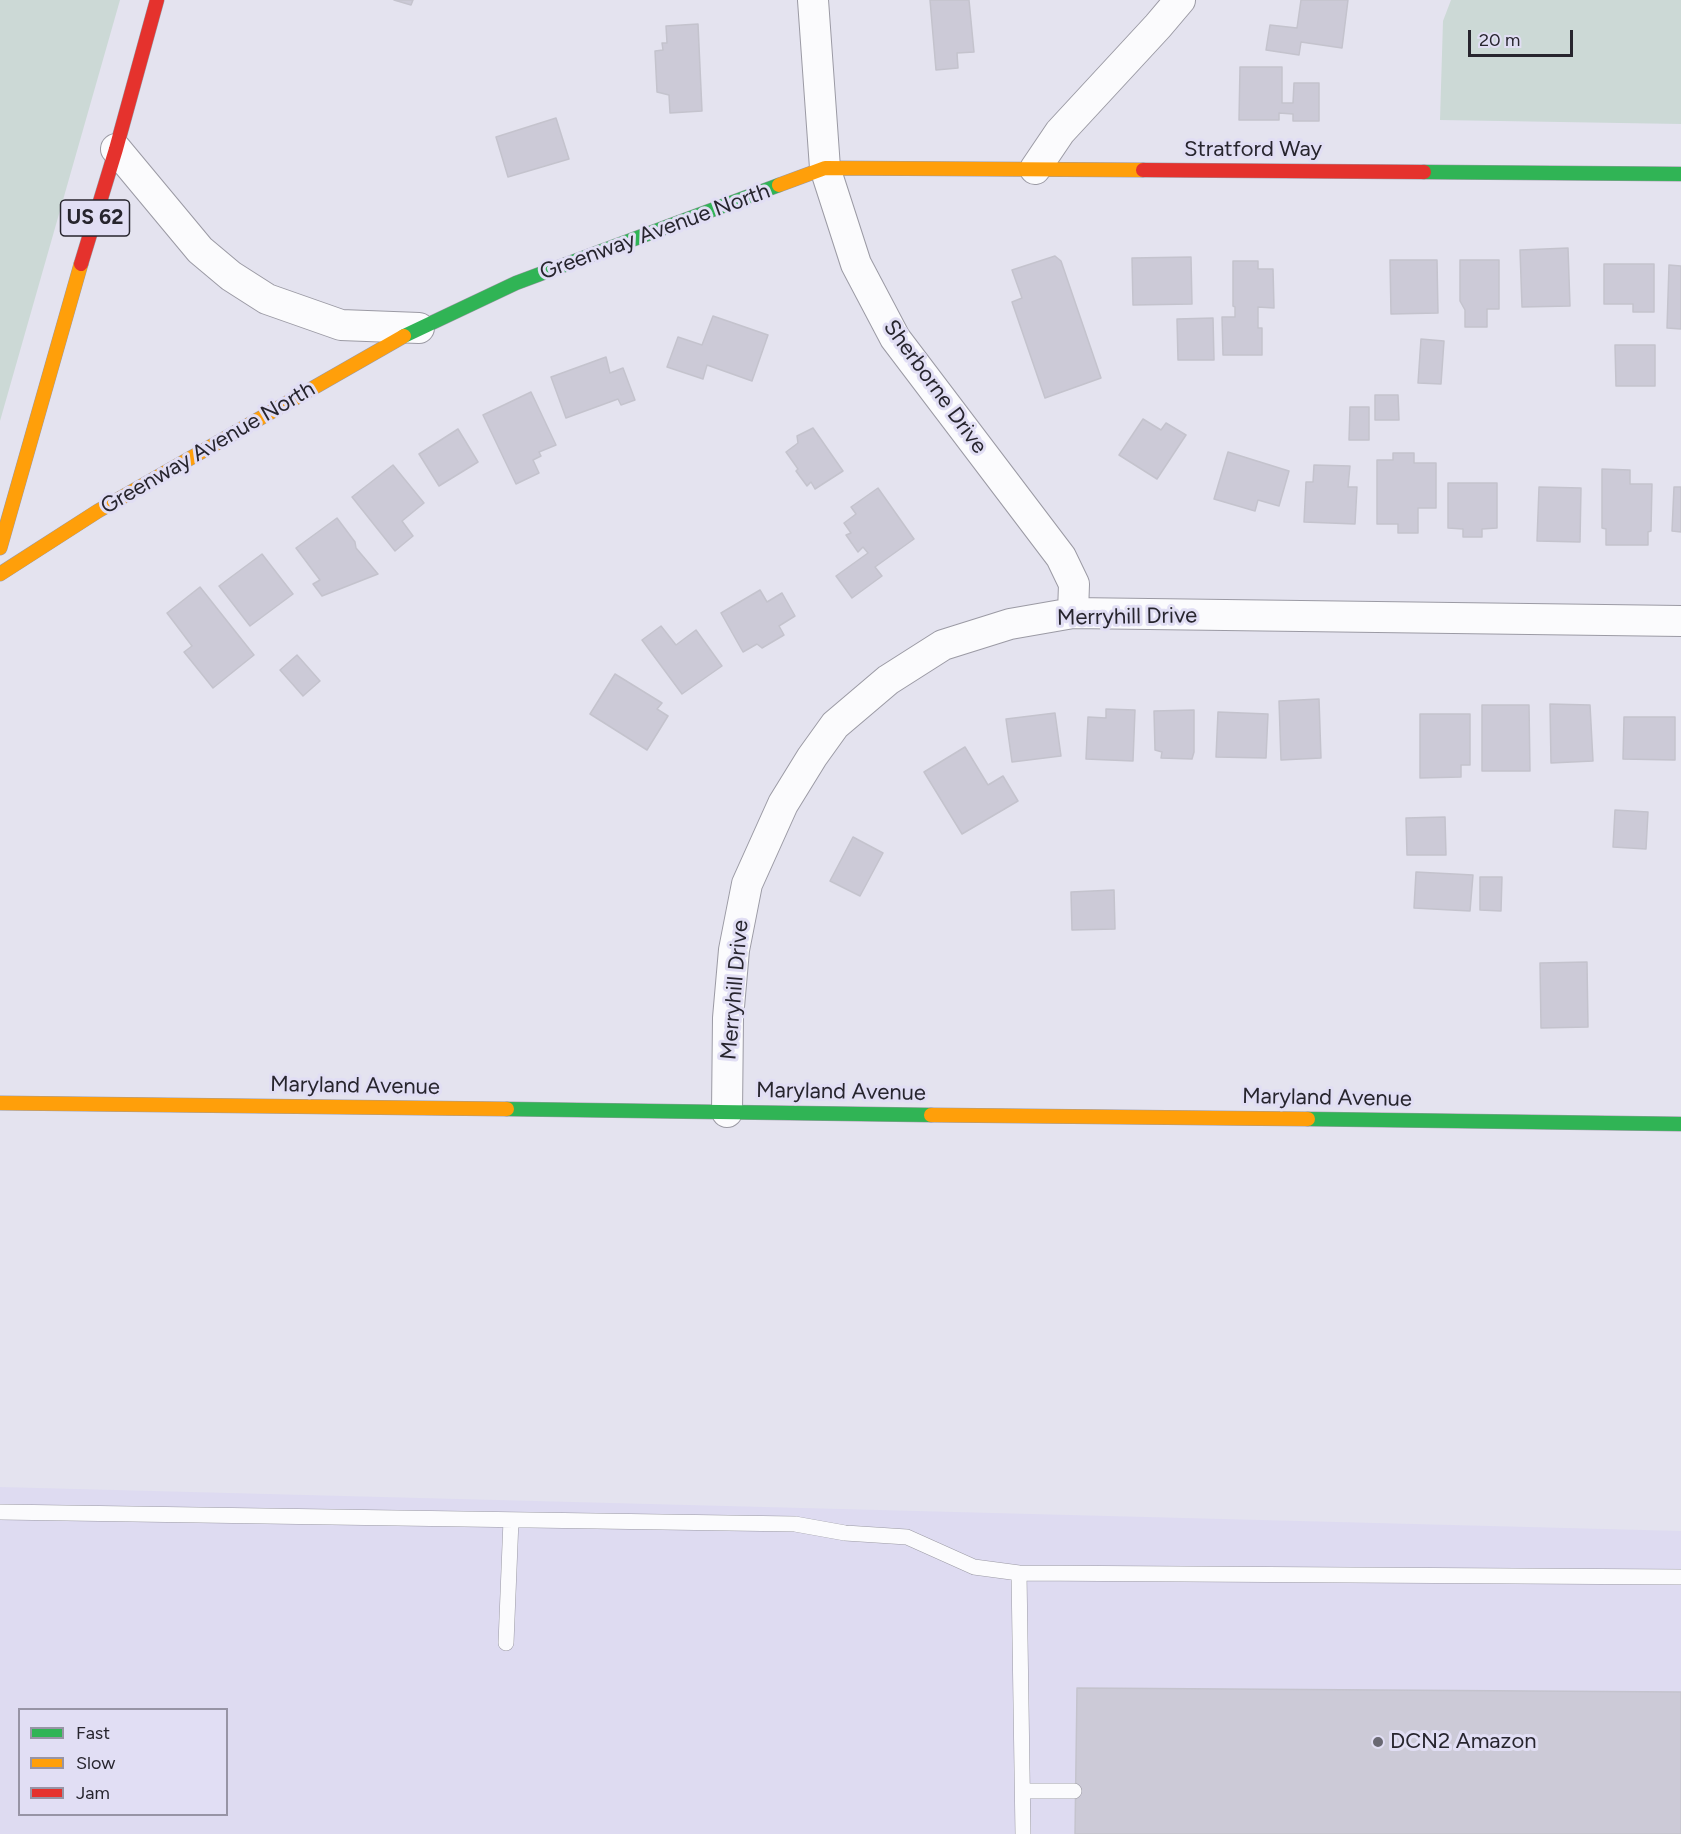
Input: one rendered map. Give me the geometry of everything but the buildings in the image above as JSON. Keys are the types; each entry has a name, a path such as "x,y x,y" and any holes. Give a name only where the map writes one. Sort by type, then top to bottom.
{"street":[{"name":"US 62","path":"0,548 157,0"},
{"name":"Sherborne Drive","path":"813,0 825,168 856,264 895,338 1061,557 1074,584 1073,614"},
{"path":"1035,169 1060,132 1180,0"},
{"name":"Greenway Avenue North","path":"116,149 200,250 231,276 267,299 341,324 419,328"},
{"name":"Greenway Avenue North","path":"0,574 98,511 419,328 516,283 825,168"},
{"name":"Stratford Way","path":"825,168 1681,174"},
{"name":"Merryhill Drive","path":"727,1112 728,1018 734,950 747,884 783,804 835,725 888,680 943,645 1010,624 1073,614 1681,621"},
{"name":"Maryland Avenue","path":"0,1103 1681,1124"}],"lane":[{"path":"0,1512 795,1524 845,1533 908,1537 974,1568 1019,1573 1681,1577"},
{"path":"506,1643 511,1520"},
{"path":"1019,1573 1023,1834"},
{"path":"1023,1791 1074,1791"}],"shaded area":[{"path":"0,0 120,0 0,421"},
{"path":"1451,0 1681,0 1681,124 1440,120 1443,21"},
{"path":"0,1487 1681,1531 1681,1834 0,1834"}],"traffic: fast":[{"path":"1424,172 1681,174"},
{"path":"404,336 516,283 779,185"},
{"path":"507,1109 931,1115"},
{"path":"1308,1119 1681,1124"}],"traffic: slow":[{"path":"779,185 825,168 1143,170"},
{"path":"0,548 81,264"},
{"path":"0,574 98,511 404,336"},
{"path":"0,1103 507,1109"},
{"path":"931,1115 1308,1119"}],"traffic: jam":[{"path":"81,264 116,149 157,0"},
{"path":"1143,170 1424,172"}],"place":[{"name":"DCN2 Amazon","path":"1378,1742"}]}
